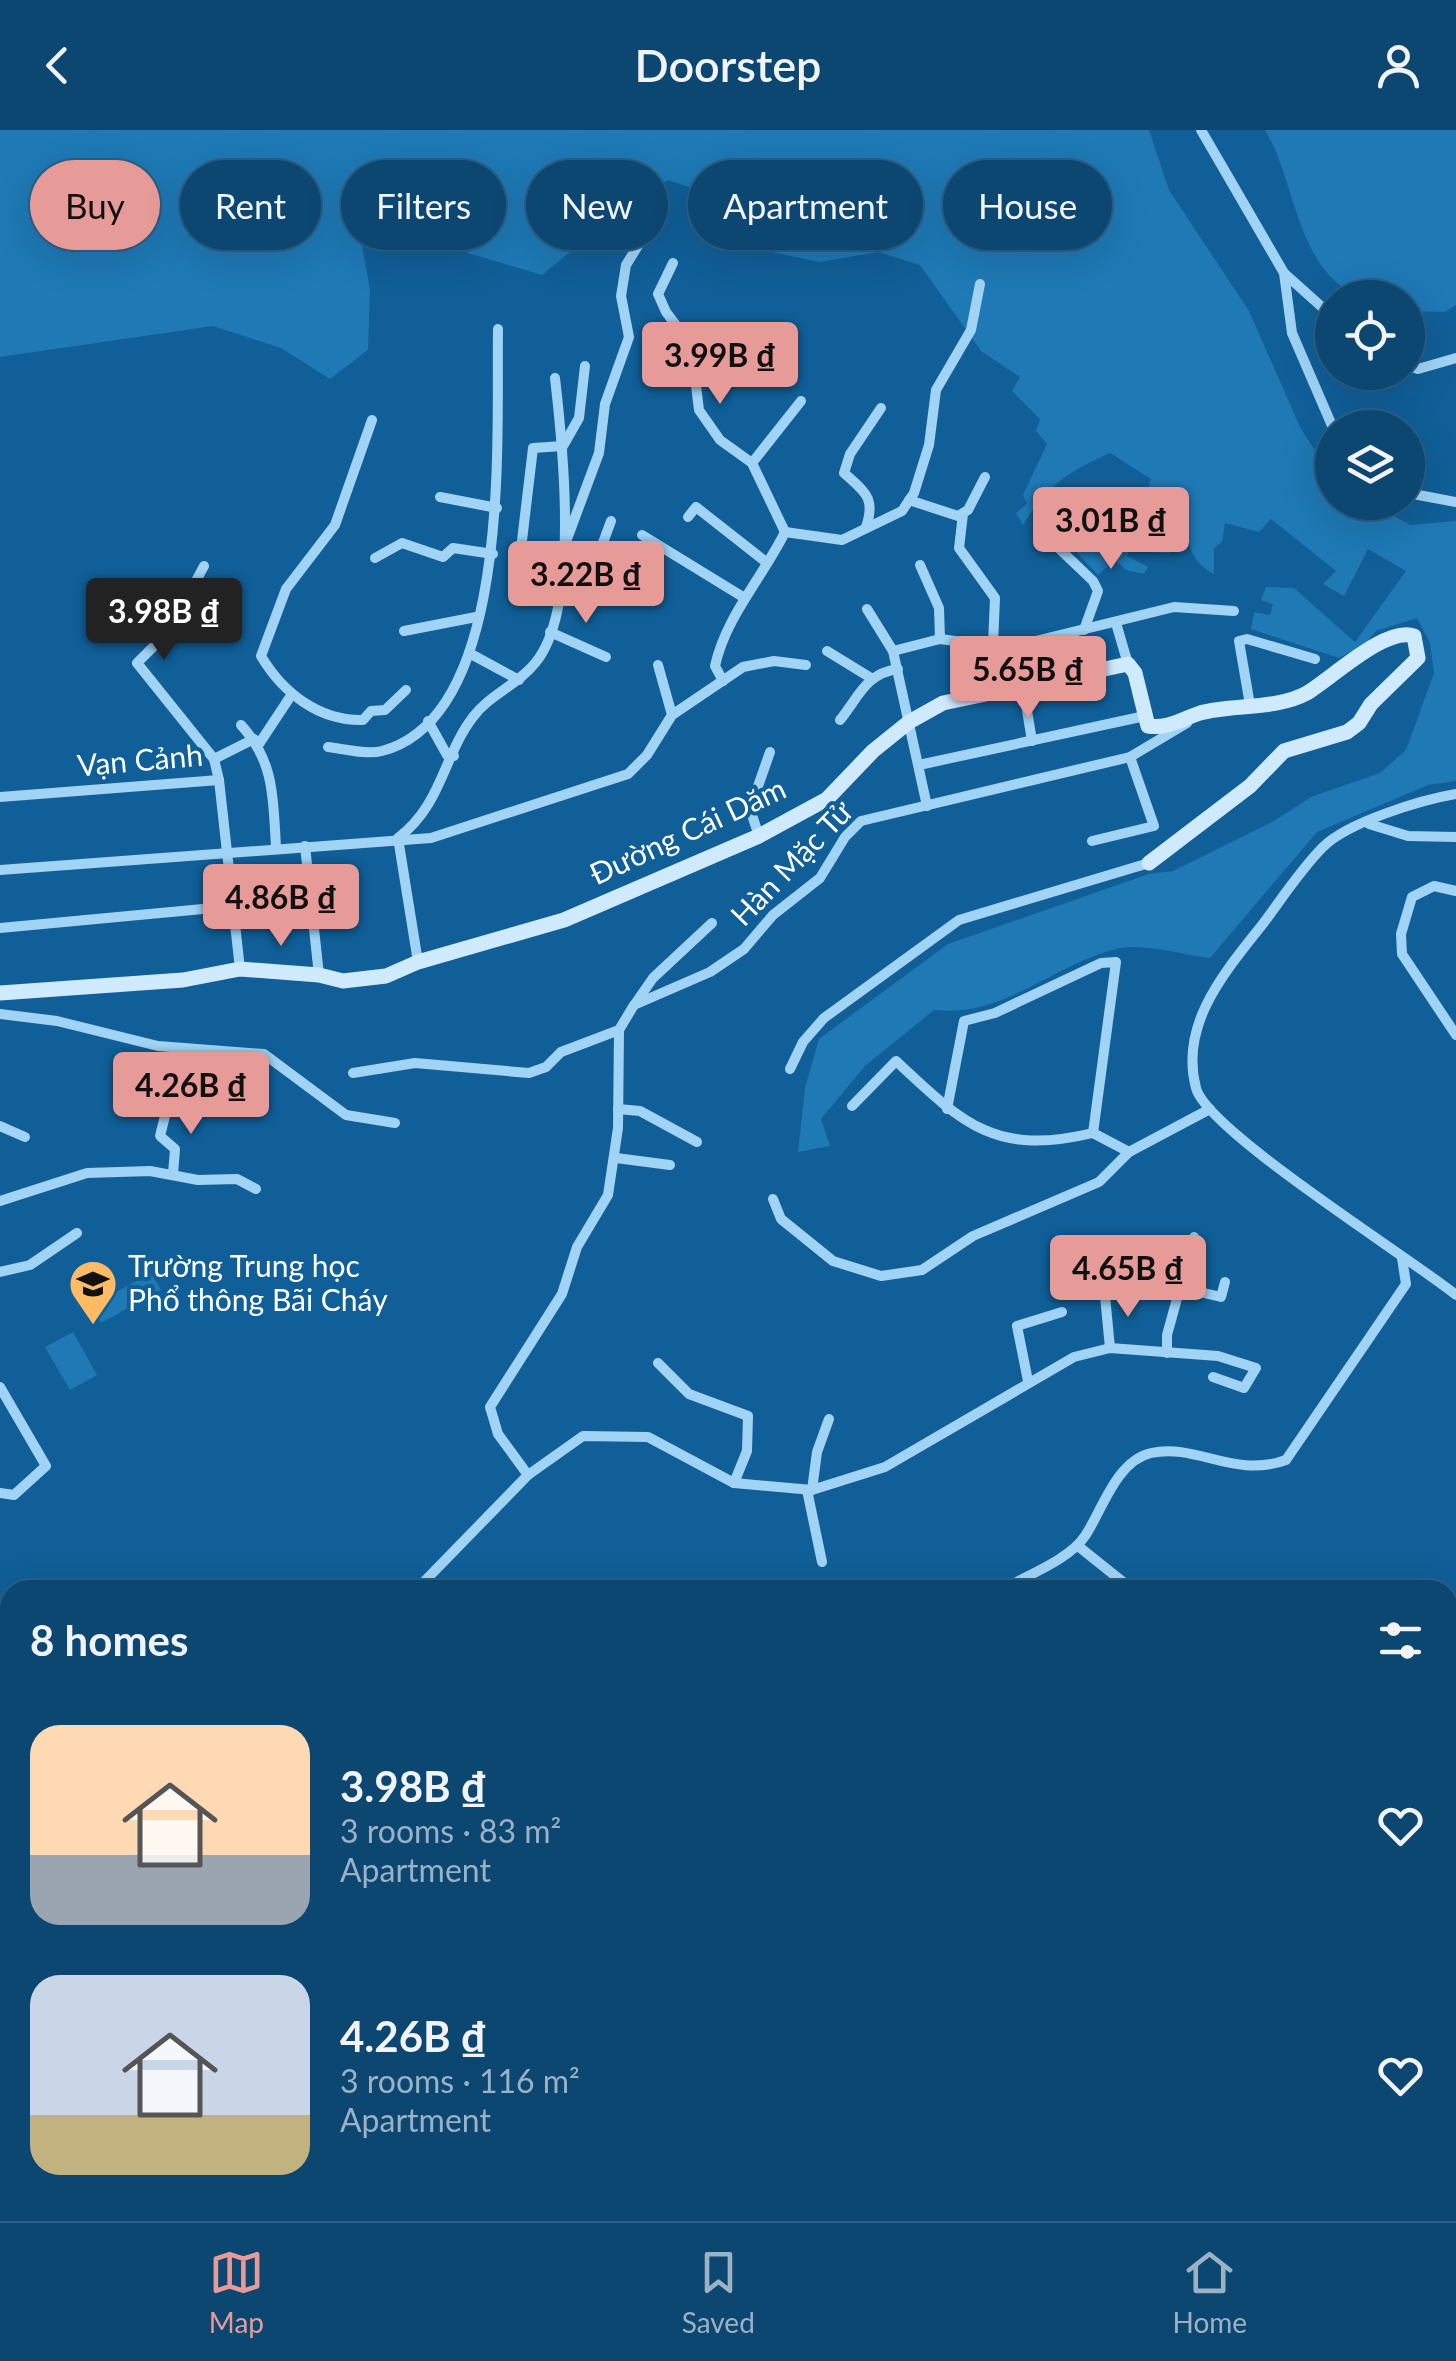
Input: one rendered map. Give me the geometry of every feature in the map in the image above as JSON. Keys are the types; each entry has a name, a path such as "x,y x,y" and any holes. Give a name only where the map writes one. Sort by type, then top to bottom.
{"street":[{"path":"1201,130 1284,273 1315,301"},
{"path":"563,549 599,453 605,404 629,337 622,296 626,265 633,250"},
{"path":"673,262 658,294 691,345 699,410 720,440 752,463 785,532"},
{"path":"1284,273 1292,333 1325,410"},
{"path":"785,532 842,540 902,511 930,445 936,390 971,330 980,284"},
{"path":"328,747 382,751 428,721 456,687 493,554 498,329"},
{"path":"1425,367 1456,358"},
{"path":"563,446 578,418 585,366"},
{"path":"398,838 416,824 473,716 536,662 550,632 563,576 563,446 554,378"},
{"path":"752,463 800,401"},
{"path":"866,527 873,508 870,496 844,473 850,454 880,408"},
{"path":"372,420 335,525 286,589 261,656 292,694 318,713 363,720 372,711 385,710 406,690"},
{"path":"521,549 532,448 563,446"},
{"path":"985,477 962,514 959,548 994,598 993,645"},
{"path":"440,496 497,508"},
{"path":"1425,496 1456,502"},
{"path":"909,500 962,514"},
{"path":"688,517 696,507 766,562"},
{"path":"563,576 587,586 611,521"},
{"path":"724,681 715,666 719,647 743,597 785,532"},
{"path":"642,535 743,597"},
{"path":"1048,538 1093,581 1098,591 1084,630"},
{"path":"375,558 402,543 443,557 453,548 493,554"},
{"path":"920,564 939,608 940,639"},
{"path":"204,566 168,631 138,662 214,760"},
{"path":"893,651 940,639 1008,648 1174,607 1234,612"},
{"path":"868,609 893,651 928,806"},
{"path":"404,630 476,617"},
{"path":"790,1069 803,1042 824,1018 959,920 1150,863 1250,786 1284,751 1346,732 1358,723 1370,704 1418,658 1419,645 1405,633 1387,638 1302,696 1200,713 1153,728 1145,716 1136,673 1128,664 1116,623"},
{"path":"550,632 606,656"},
{"path":"1250,706 1239,641 1248,640 1315,659"},
{"path":"827,650 871,678"},
{"path":"468,652 519,680"},
{"path":"0,870 450,833 628,774 648,754 672,715 724,681 757,663 806,664"},
{"name":"Đường Cái Dăm","path":"0,993 184,980 240,969 318,974 343,981 369,979 564,920 759,836 827,799 873,751 909,722 943,703 1128,664"},
{"path":"658,665 672,715"},
{"path":"840,720 871,678 898,669"},
{"path":"1023,686 1032,741"},
{"path":"256,741 292,694"},
{"name":"Hàn Mặc Tử","path":"634,1005 729,961 773,915 820,878 845,837 861,820 1130,757 1200,713"},
{"path":"920,765 1145,716"},
{"path":"428,721 447,755 454,756"},
{"path":"241,724 256,741 273,785 276,847"},
{"name":"Vạn Cảnh","path":"0,796 219,780 214,760 256,741"},
{"path":"759,836 750,809 770,752"},
{"path":"1092,841 1154,826 1130,757"},
{"path":"219,780 240,969"},
{"path":"1456,794 1368,823 1323,847 1210,994 1197,1024 1193,1062 1196,1091 1210,1108 1308,1192 1456,1295"},
{"path":"1368,823 1408,836 1456,837"},
{"path":"398,838 418,962"},
{"path":"305,846 318,974"},
{"path":"1456,891 1434,886 1412,897 1401,934 1402,954 1456,1035"},
{"path":"0,928 234,906"},
{"path":"528,1475 498,1434 490,1407 562,1294 577,1247 608,1195 616,1158 619,1030 653,978 712,923"},
{"path":"946,1108 964,1021 995,1013 1101,962 1116,962 1093,1133"},
{"path":"0,1014 57,1021 158,1046 264,1054 346,1115 395,1123"},
{"path":"354,1072 415,1063 538,1071 561,1052 619,1030"},
{"path":"852,1106 896,1061 946,1108 1005,1140 1048,1144 1093,1133 1128,1152"},
{"path":"170,1096 160,1136 175,1149 173,1174"},
{"path":"773,1198 781,1219 833,1261 880,1276 922,1270 973,1236 1099,1182 1128,1152 1210,1108"},
{"path":"618,1109 640,1112 697,1142"},
{"path":"0,1126 25,1137"},
{"path":"616,1158 670,1165"},
{"path":"0,1201 87,1173 173,1174 237,1180 256,1189"},
{"path":"0,1272 30,1264 77,1233"},
{"path":"1167,1353 1194,1237"},
{"path":"1019,1580 1078,1546 1115,1482 1134,1462 1150,1453 1183,1454 1261,1469 1286,1460 1406,1284 1402,1257"},
{"path":"1183,1288 1221,1297 1224,1282"},
{"path":"1105,1296 1110,1348"},
{"path":"1028,1380 1018,1326 1062,1312"},
{"path":"426,1580 528,1475 583,1436 648,1437 734,1483 809,1490 884,1467 1028,1380 1074,1357 1110,1348 1218,1356 1256,1368 1244,1388 1213,1377"},
{"path":"658,1364 689,1394 748,1416 747,1450 734,1483"},
{"path":"0,1387 46,1466 14,1495 0,1494"},
{"path":"822,1562 809,1490 829,1419"},
{"path":"1078,1546 1120,1580"}],"shaded area":[{"path":"0,130 1149,130 1169,190 1249,311 1300,427 1315,450 1315,520 1401,520 1410,525 1456,521 1456,781 1428,785 1317,832 1210,958 1126,947 1070,966 983,1006 934,1010 865,1066 821,1119 830,1146 798,1152 805,1088 819,1039 948,944 1149,874 1173,871 1274,821 1311,797 1380,773 1406,750 1434,673 1430,643 1417,618 1376,631 1364,645 1339,658 1251,629 1254,612 1270,615 1273,604 1261,600 1266,587 1294,588 1355,642 1406,571 1368,549 1344,596 1323,584 1336,571 1271,519 1259,532 1225,523 1222,542 1214,548 1214,574 1193,554 1187,525 1170,527 1170,553 1151,552 1147,534 1136,533 1127,556 1148,567 1144,574 1126,570 1115,560 1098,575 1064,539 1102,497 1138,523 1151,479 1110,453 1060,481 1023,525 1016,513 1027,504 1023,495 1047,444 1036,431 1040,419 1012,391 1020,377 981,351 920,265 878,252 820,262 762,250 923,250 923,160 688,160 688,187 668,180 668,160 526,160 526,250 573,250 542,275 468,253 468,250 506,250 506,160 341,160 341,250 363,250 370,289 368,350 330,379 281,348 213,326 0,357"},
{"path":"1265,130 1456,130 1456,305 1445,312 1425,311 1425,280 1335,280 1310,247"},
{"path":"151,1273 161,1290 101,1323 92,1305"},
{"path":"73,1332 97,1375 70,1390 45,1347"}],"place":[{"name":"Trường Trung học Phổ thông Bãi Cháy","path":"93,1326"}]}
